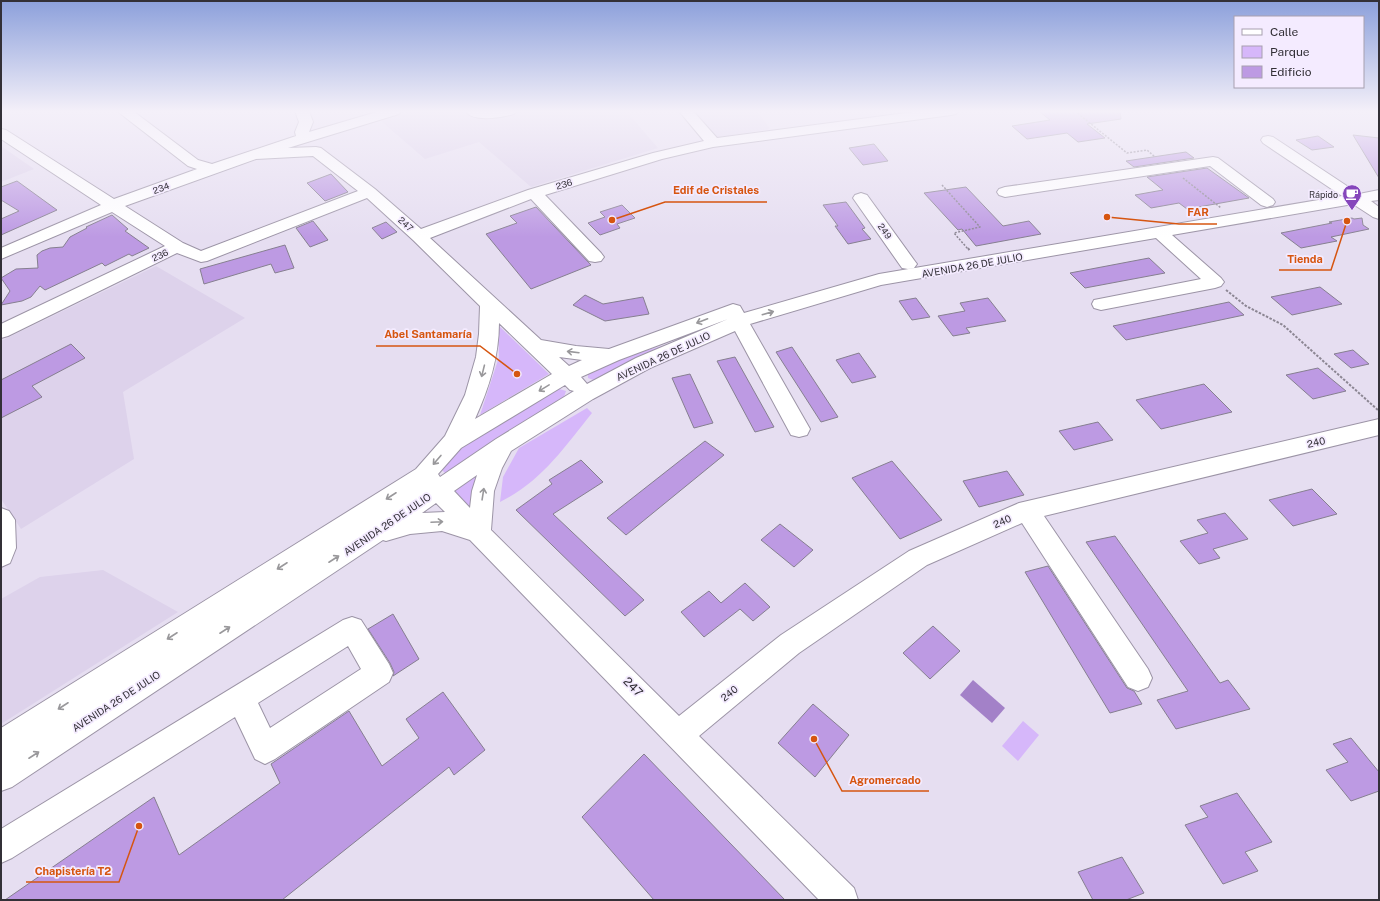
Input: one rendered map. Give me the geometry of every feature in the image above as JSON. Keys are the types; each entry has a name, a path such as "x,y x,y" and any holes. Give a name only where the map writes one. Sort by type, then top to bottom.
{"street":[{"path":"32,153 177,247"},
{"path":"179,153 193,164 212,169"},
{"name":"234","path":"1,254 114,205 260,153"},
{"path":"254,155 284,153"},
{"name":"247","path":"319,153 369,192 419,236 489,304 586,394"},
{"name":"236","path":"419,236 534,193 670,153"},
{"path":"1288,153 1379,214"},
{"path":"1005,192 1213,161 1267,202"},
{"name":"AVENIDA 26 DE JULIO","path":"1,776 371,535 431,482 453,442 566,375 612,355 736,316 879,280 1160,233 1349,194 1379,184"},
{"name":"236","path":"1,332 177,247 201,257 369,192"},
{"path":"534,193 594,257"},
{"name":"AVENIDA 26 DE JULIO","path":"1,745 431,482 504,445 586,394 643,363 736,316 802,288 908,264 971,252 1267,202 1349,194 1379,195"},
{"name":"249","path":"861,198 908,264"},
{"path":"1160,233 1215,282"},
{"path":"1101,304 1215,282"},
{"path":"453,442 474,401 482,373 488,345 489,304"},
{"path":"736,316 799,429"},
{"path":"534,346 576,353 612,355"},
{"name":"240","path":"679,734 790,644 918,558 1027,510 1379,427"},
{"path":"371,535 410,524 442,521 479,533 483,491 491,467 504,445"},
{"name":"247","path":"431,482 479,533 842,900"},
{"path":"1027,510 1138,678"},
{"path":"1,518 4,548 1,556"},
{"path":"1,847 352,629 379,673 264,749 241,699"}],"path":[{"path":"942,186 980,227 954,233 971,252"},
{"path":"1215,282 1246,306 1283,325 1379,411"}],"shaded area":[{"path":"1,153 11,153 34,169 1,182"},
{"path":"418,153 444,153 425,159"},
{"path":"492,153 642,153 531,187"},
{"path":"156,266 245,318 123,392 134,459 21,529 1,499 1,341"},
{"path":"103,570 178,612 1,724 1,599 40,577"},
{"path":"973,680 1005,708 992,723 960,695"}],"green space":[{"path":"498,325 549,374 480,415 499,357"},
{"path":"662,346 596,381 588,378 588,372 623,357"},
{"path":"556,388 566,391 563,400 445,473 439,467 454,452"},
{"path":"587,408 592,413 551,463 515,494 500,502 503,477 519,448"},
{"path":"479,470 469,507 452,491"},
{"path":"1023,721 1039,735 1018,761 1002,746"}],"building":[{"path":"853,153 881,153 888,161 863,165"},
{"path":"1179,153 1187,153 1194,158 1134,167 1126,161"},
{"path":"1364,153 1379,153 1379,178"},
{"path":"1207,168 1249,198 1187,209 1179,203 1151,208 1135,195 1163,190 1147,177"},
{"path":"331,174 348,192 325,201 307,183"},
{"path":"17,181 57,210 1,235 1,219 19,211 1,200 1,187"},
{"path":"966,187 1003,226 1029,221 1041,234 976,246 962,229 958,230 924,193"},
{"path":"846,202 865,228 862,229 871,239 848,244 835,226 838,226 823,205"},
{"path":"622,205 635,218 617,224 620,228 600,235 588,223 605,217 600,212"},
{"path":"536,207 591,265 531,289 486,234 517,223 510,216"},
{"path":"112,215 128,229 125,231 149,248 132,256 129,254 105,266 102,263 45,290 40,286 31,297 22,301 1,305 10,291 1,278 16,269 38,268 37,255 42,251 50,248 63,247 70,237 87,228 86,227"},
{"path":"1352,218 1362,218 1363,225 1369,229 1331,237 1337,241 1301,248 1281,233 1332,223 1329,222"},
{"path":"313,221 328,240 310,247 296,228"},
{"path":"386,222 397,232 382,239 372,228"},
{"path":"285,245 294,268 275,273 271,264 204,284 200,269"},
{"path":"1149,258 1165,273 1085,288 1070,273"},
{"path":"1320,287 1342,304 1292,315 1271,297"},
{"path":"585,295 603,304 643,297 649,314 605,321 573,305"},
{"path":"916,298 930,317 912,320 899,301"},
{"path":"988,298 1006,321 966,328 970,333 953,336 938,316 965,311 960,303"},
{"path":"1229,302 1244,315 1126,340 1113,326"},
{"path":"71,344 85,358 32,386 42,397 1,418 1,380"},
{"path":"792,347 838,417 821,422 776,352"},
{"path":"1353,350 1369,364 1351,368 1334,354"},
{"path":"859,353 876,377 852,383 836,360"},
{"path":"735,357 774,427 755,432 717,361"},
{"path":"1318,368 1346,391 1313,399 1286,375"},
{"path":"690,374 713,423 694,428 672,378"},
{"path":"1204,384 1232,412 1161,429 1136,400"},
{"path":"1098,422 1113,440 1074,450 1059,431"},
{"path":"705,441 724,455 626,535 607,518"},
{"path":"581,460 603,482 553,514 644,600 625,616 516,510 552,484 549,480"},
{"path":"892,461 942,520 900,539 852,478"},
{"path":"1007,471 1024,495 979,507 963,481"},
{"path":"1312,489 1337,514 1293,526 1269,500"},
{"path":"1225,513 1248,539 1213,549 1220,558 1199,564 1180,541 1208,533 1197,520"},
{"path":"780,524 813,550 794,567 761,540"},
{"path":"1115,536 1220,683 1228,680 1250,709 1176,729 1157,700 1188,691 1086,542"},
{"path":"1048,566 1127,688 1134,691 1142,704 1110,713 1025,572"},
{"path":"745,583 770,607 753,621 740,609 704,637 681,612 709,591 721,603"},
{"path":"393,614 419,659 393,676 394,672 390,663 368,629"},
{"path":"933,626 960,651 930,679 903,653"},
{"path":"443,692 485,750 454,775 449,767 282,900 5,900 154,797 179,855 280,783 271,764 349,711 382,766 419,738 406,719"},
{"path":"813,704 849,735 815,777 778,743"},
{"path":"1351,738 1379,772 1379,791 1351,801 1326,770 1348,762 1333,744"},
{"path":"644,754 785,900 654,900 582,817"},
{"path":"1237,793 1272,842 1245,852 1258,871 1223,884 1185,825 1208,817 1200,806"},
{"path":"1122,857 1144,893 1126,900 1093,900 1078,872"}],"place":[{"name":"Rápido","path":"1352,211"},
{"name":"FAR","path":"1107,217"},
{"name":"Edif de Cristales","path":"612,220"},
{"name":"Tienda","path":"1347,221"},
{"name":"Abel Santamaría","path":"517,374"},
{"name":"Agromercado","path":"814,739"},
{"name":"Chapistería T2","path":"139,826"}]}
